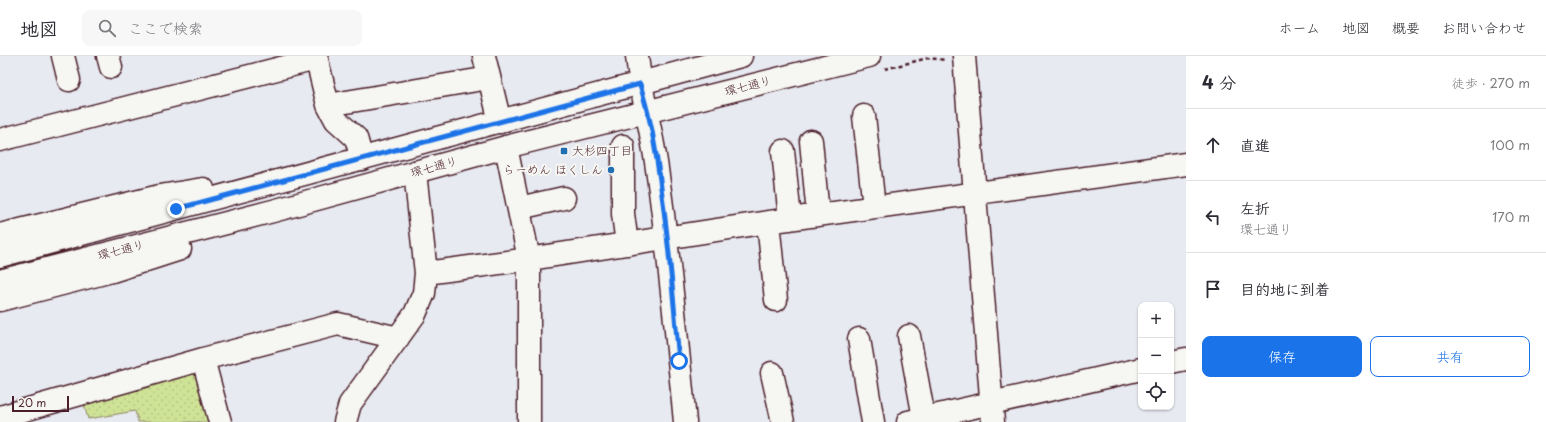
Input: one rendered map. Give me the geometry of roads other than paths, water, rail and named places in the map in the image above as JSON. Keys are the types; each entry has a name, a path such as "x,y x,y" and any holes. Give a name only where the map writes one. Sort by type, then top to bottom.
{"street":[{"path":"63,56 69,80"},
{"path":"484,56 500,122"},
{"path":"637,56 640,84 652,130 667,238 685,422"},
{"path":"0,140 316,58 328,105 336,120 356,138 362,159"},
{"name":"環七通り","path":"0,256 640,84 728,58"},
{"path":"958,58 976,193 991,413"},
{"name":"環七通り","path":"0,281 274,211 506,147 646,111 873,63"},
{"path":"328,105 489,78"},
{"path":"864,116 874,207"},
{"path":"811,142 818,215"},
{"path":"624,146 625,173 623,214 627,244"},
{"path":"506,147 529,259 529,422"},
{"path":"783,151 790,219"},
{"path":"426,273 529,259 768,222 1186,164"},
{"path":"625,173 657,168"},
{"path":"345,422 350,404 415,314 424,293 426,273 416,172"},
{"path":"0,235 160,196 209,188 264,185"},
{"path":"519,208 564,198"},
{"path":"0,300 112,271 221,233 274,211"},
{"path":"768,222 776,300"},
{"path":"1,417 204,359 338,324 398,338"},
{"path":"910,336 916,420 991,413 1138,370"},
{"path":"859,339 873,422"},
{"path":"204,359 220,422"},
{"path":"1174,361 1186,359"},
{"path":"772,373 783,422"}],"place":[{"name":"大杉四丁目","path":"564,151"},
{"name":"らーめん ほくしん","path":"611,170"}]}
